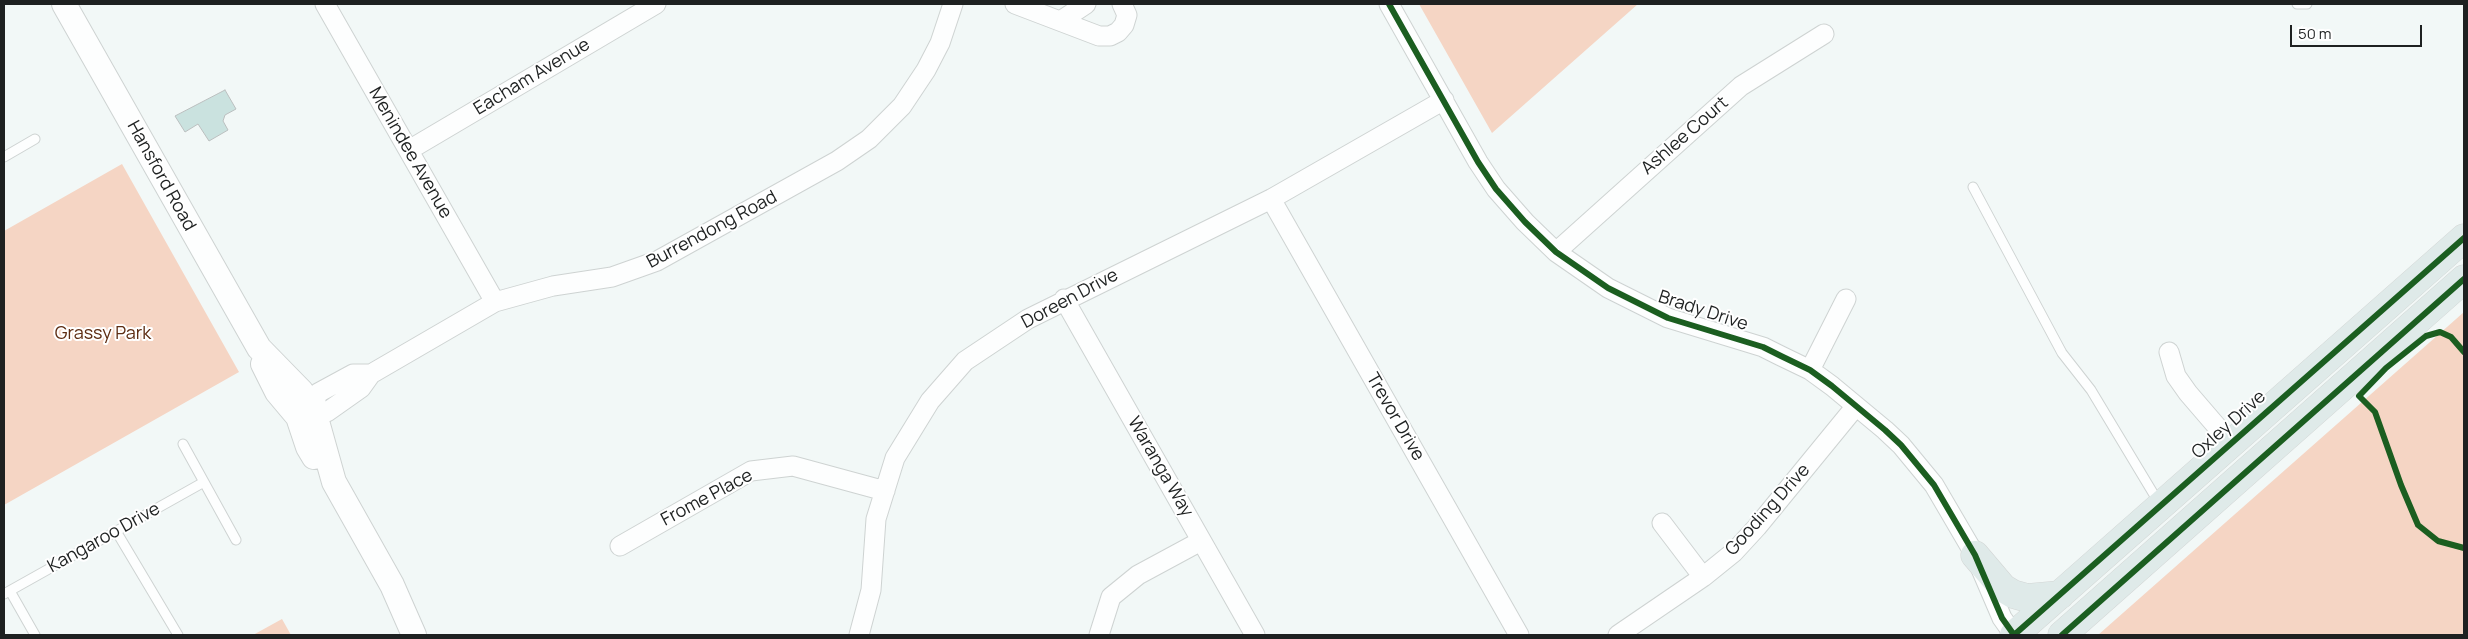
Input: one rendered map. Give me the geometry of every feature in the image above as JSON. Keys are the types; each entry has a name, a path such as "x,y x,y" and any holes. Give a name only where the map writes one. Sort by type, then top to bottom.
{"main road":[{"name":"Oxley Drive","path":"2014,635 2464,238"},
{"path":"2061,635 2464,278"},
{"path":"1975,555 2004,588 2013,594 2027,598 2060,595"}],"street":[{"name":"Hansford Road","path":"64,4 259,348 268,377 277,392 305,411 308,447 318,464 334,482 392,585 414,635"},
{"name":"Menindee Avenue","path":"325,4 495,302"},
{"name":"Eacham Avenue","path":"408,150 656,4"},
{"name":"Burrendong Road","path":"305,411 318,394 353,374 371,374 495,302 554,286 612,277 657,261 837,161 869,139 902,106 926,70 940,43 954,4"},
{"path":"1015,4 1062,20 1099,36 1110,36 1118,32 1124,25 1127,15 1122,4"},
{"path":"1062,20 1086,4"},
{"name":"Brady Drive","path":"1389,4 1478,162 1496,189 1525,222 1556,252 1608,288 1640,306 1668,318 1763,347 1810,370 1856,406 1901,445 1934,485 1975,555 2002,618 2014,635"},
{"name":"Ashlee Court","path":"1556,252 1741,86 1824,34"},
{"name":"Doreen Drive","path":"859,635 871,590 876,519 895,458 930,401 966,361 1028,319 1064,299 1271,199 1444,100"},
{"name":"Trevor Drive","path":"1271,199 1519,635"},
{"name":"Waranga Way","path":"1064,299 1255,635"},
{"path":"1810,370 1846,300"},
{"path":"2169,352 2176,376 2230,443"},
{"name":"Gooding Drive","path":"1618,635 1703,577 1734,552 1757,527 1856,406"},
{"name":"Frome Place","path":"620,546 752,471 793,466 885,491"},
{"path":"1662,523 1703,577"},
{"path":"1099,635 1111,597 1138,575 1202,541"},
{"name":"Hansford Road","path":"392,585 411,609 427,635"}],"lane":[{"path":"2297,4 2299,6 2307,4"},
{"path":"4,157 35,139"},
{"path":"1973,187 2062,353 2091,390 2160,506"},
{"path":"182,444 236,540"},
{"name":"Kangaroo Drive","path":"7,592 204,482"},
{"path":"116,531 178,635"},
{"path":"7,592 35,635"}],"green space":[{"path":"1419,4 1638,4 1492,133"},
{"name":"Grassy Park","path":"122,164 239,372 4,505 4,231"},
{"path":"2464,312 2464,635 2098,635"},
{"path":"282,619 291,635 253,635"}],"building":[{"path":"225,90 236,109 225,115 223,121 228,130 209,141 198,124 185,132 175,116"}],"cycle path":[{"path":"1389,4 1478,162 1496,189 1525,222 1556,252 1608,288 1668,318 1763,347 1810,370 1885,430 1901,445 1934,485 1975,555 2002,618 2014,635"},
{"path":"2014,635 2464,238"},
{"path":"2062,635 2464,279"},
{"path":"2464,352 2451,337 2440,332 2426,336 2386,368 2359,396 2375,412 2401,485 2418,525 2438,541 2464,548"}]}
